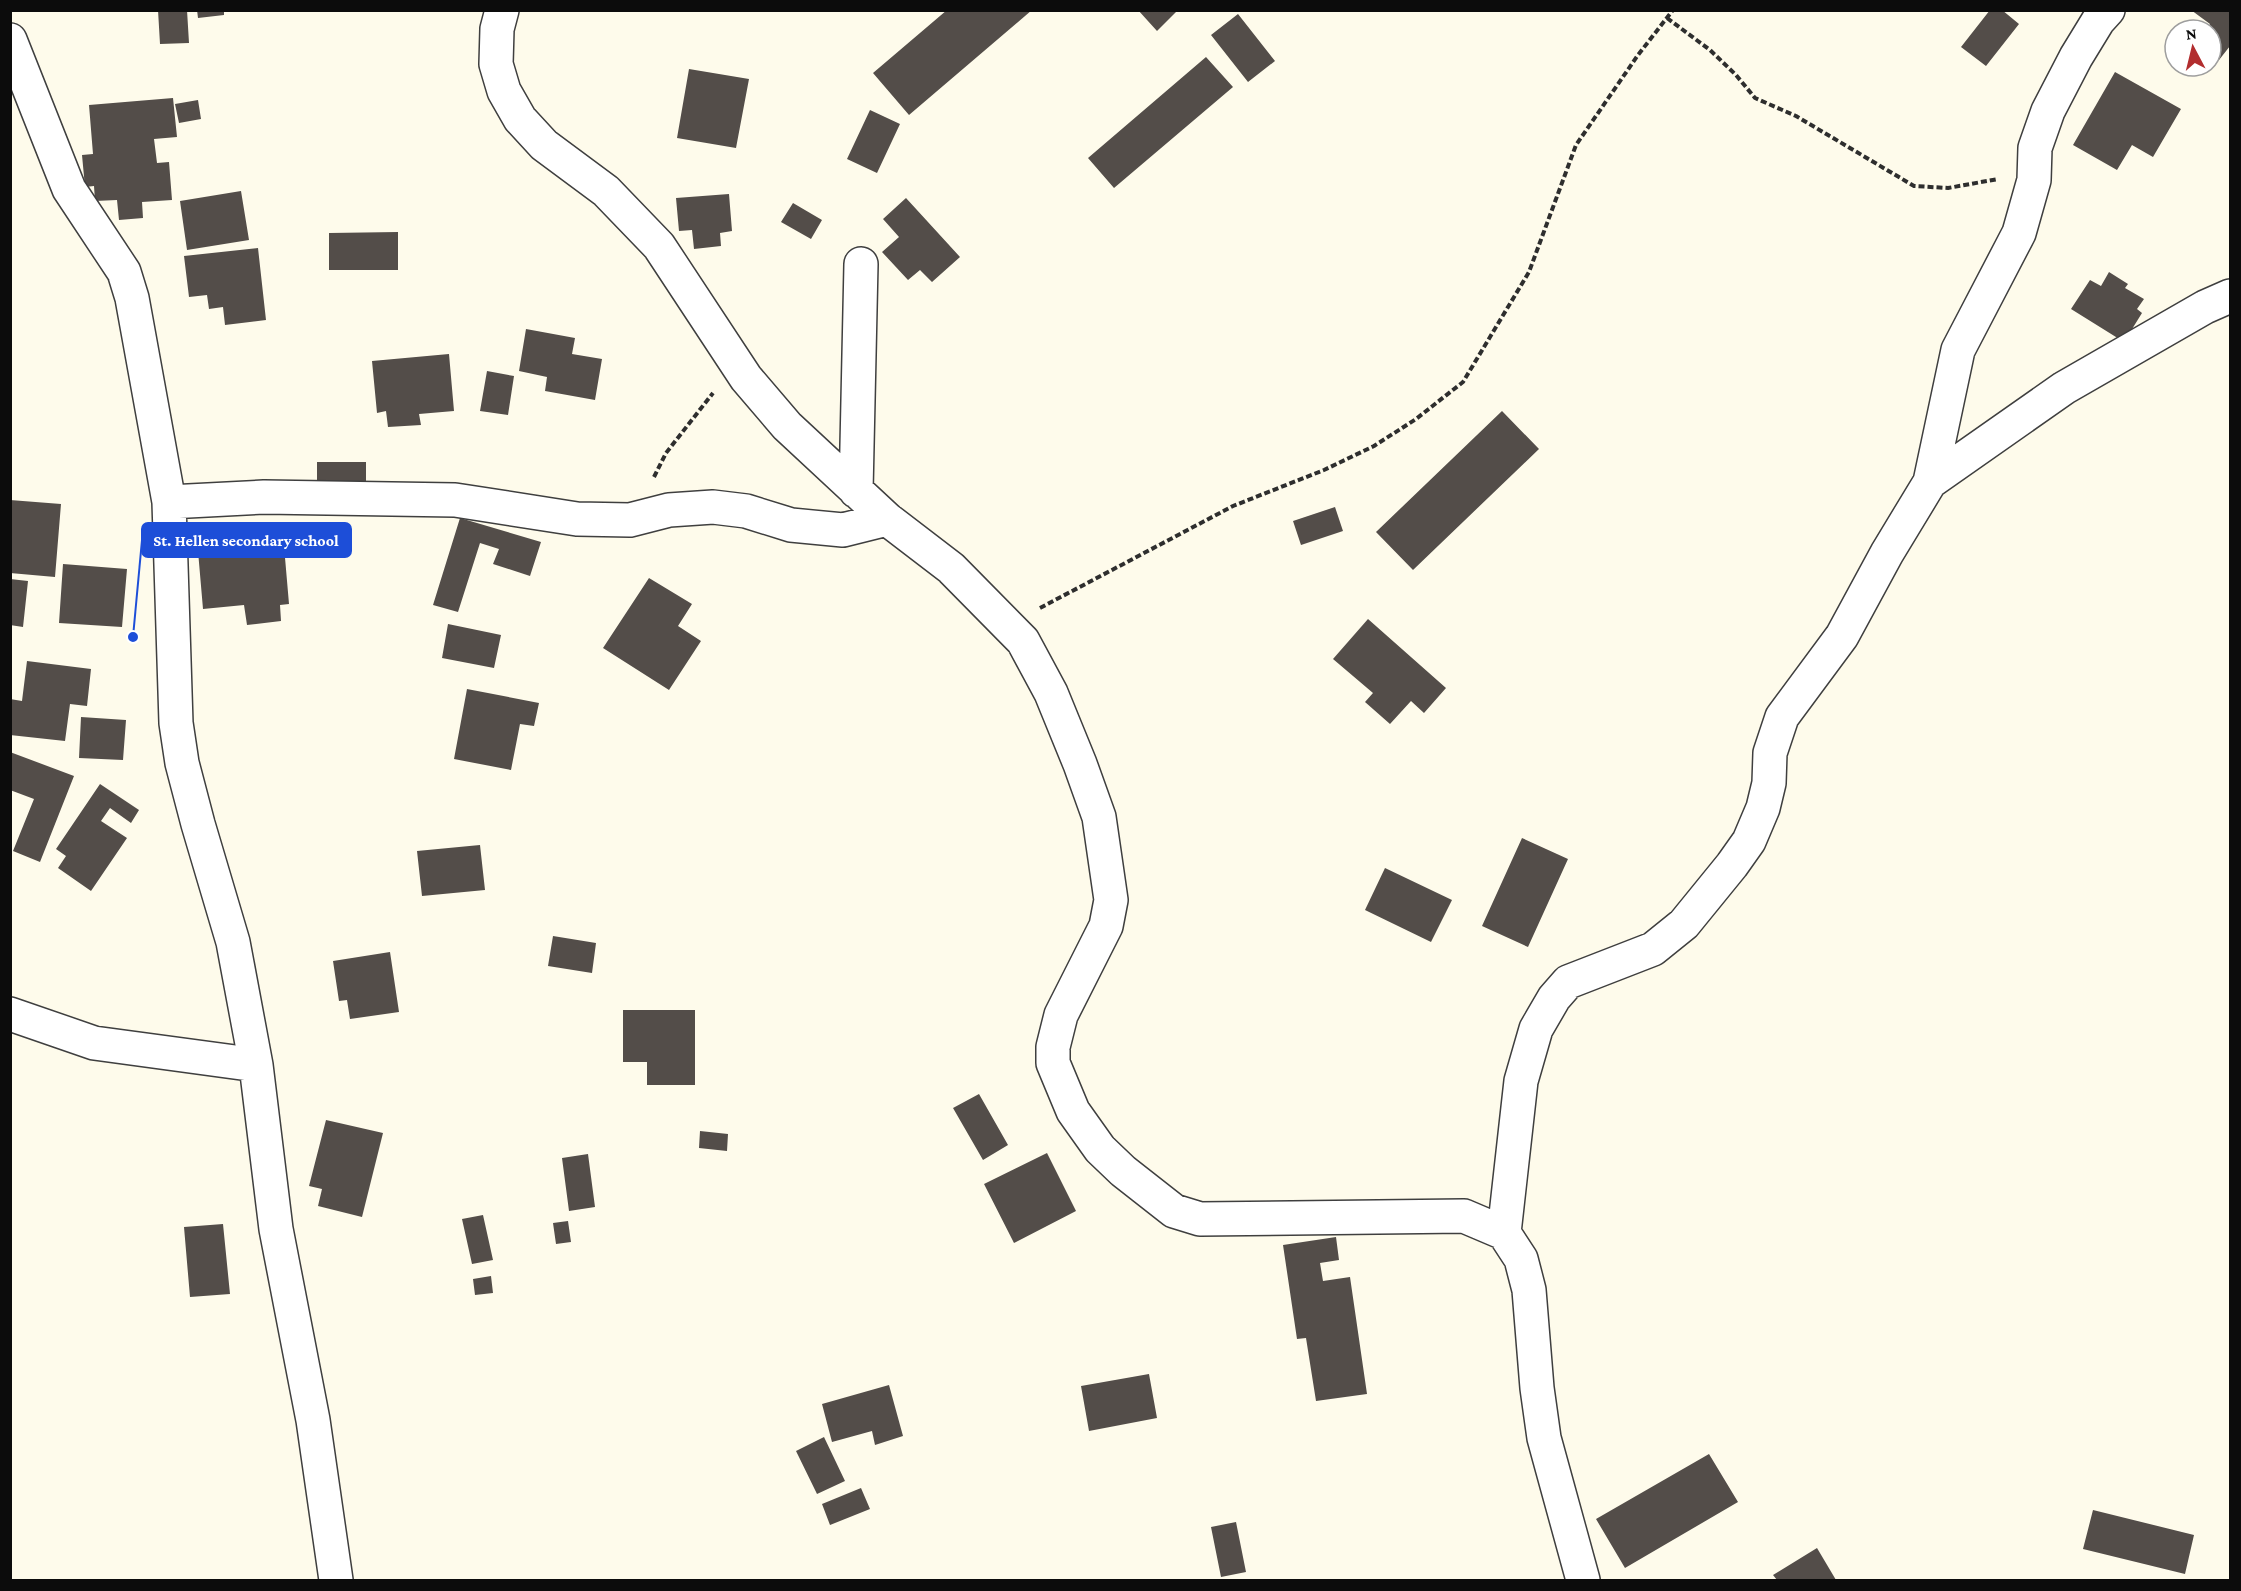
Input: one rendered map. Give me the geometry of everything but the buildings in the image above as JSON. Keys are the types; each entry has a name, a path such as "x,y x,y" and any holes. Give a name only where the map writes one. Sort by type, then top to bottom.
{"street":[{"path":"502,10 497,29 496,64 504,91 520,119 544,144 606,191 659,246 738,366 787,426 887,519 951,568 1008,625 1023,641 1051,693 1099,818 1111,900 1106,926 1061,1015 1053,1047 1053,1063 1073,1111 1100,1149 1123,1171 1174,1211 1200,1219 1464,1216 1503,1233 1521,1259 1529,1290 1537,1388 1544,1438 1583,1581"},
{"path":"1503,1233 1521,1081 1536,1029 1554,998 1568,982 1653,949 1684,924 1749,841 1763,808 1769,783 1770,753 1782,717 1842,636 1887,553 1930,482 1958,350 2019,233 2034,180 2035,148 2048,111 2076,57 2098,21 2108,10"},
{"path":"10,40 69,189 124,272 132,298 169,502 176,723 182,763 233,942 256,1065 276,1228 313,1419 336,1581"},
{"path":"856,491 861,264"},
{"path":"1930,482 2064,388 2205,307 2230,296"},
{"path":"169,502 264,497 454,500 577,519 630,520 669,510 713,507 746,511 791,525 843,530 887,519"},
{"path":"10,1014 94,1043 256,1065"}],"path":[{"path":"1008,625 1233,506 1324,470 1374,446 1416,419 1462,382 1529,272 1575,145 1672,10"},
{"path":"1667,18 1710,50 1736,75 1755,98 1796,116 1914,186 1948,188 1989,179 2022,177 2034,180"},
{"path":"630,520 666,453 689,422 738,366"}],"place":[{"name":"St. Hellen secondary school","path":"133,637"}]}
